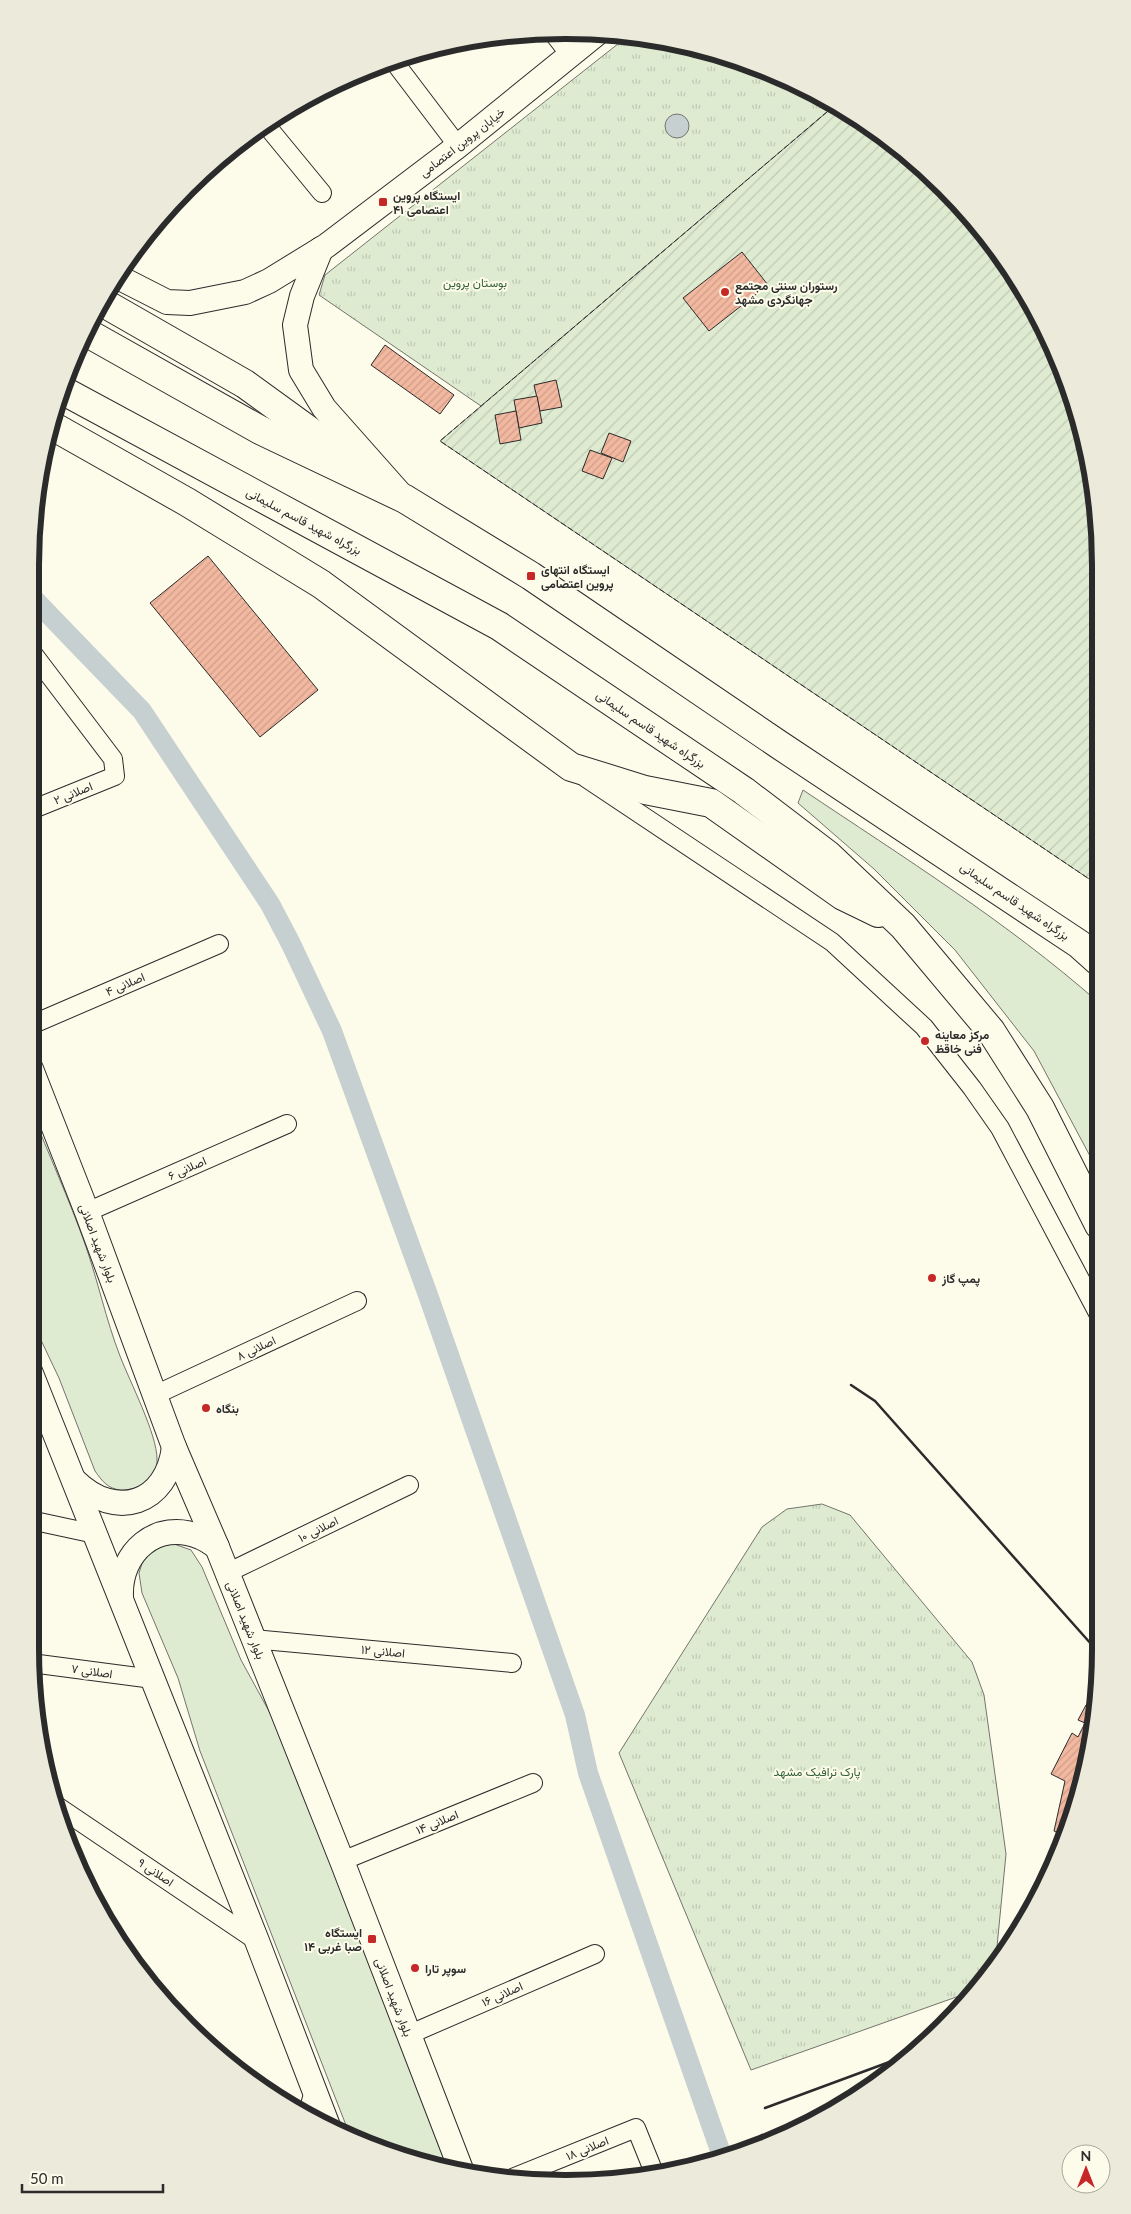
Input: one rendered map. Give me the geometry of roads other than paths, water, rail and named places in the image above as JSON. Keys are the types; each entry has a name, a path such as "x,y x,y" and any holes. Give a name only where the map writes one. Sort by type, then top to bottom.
{"highway":[{"path":"107,305 245,384 405,499"},
{"name":"بزرگراه شهید قاسم سلیمانی","path":"92,335 260,430 405,499 531,576 1092,954"},
{"name":"بزرگراه شهید قاسم سلیمانی","path":"68,393 499,626 744,791 828,855 904,926 991,1031 1040,1108 1092,1213"},
{"path":"57,429 187,502 320,584 572,767 645,790 711,803 843,896 904,926"}],"main road":[{"name":"خیابان پروین اعتصامی","path":"124,279 167,302 190,303 245,292 269,281 321,249 458,146 589,40"},
{"path":"321,249 302,296 296,325 301,370 324,408 405,499"},
{"name":"بلوار شهید اصلانی","path":"39,1089 87,1212 174,1447 217,1547 342,1861 459,2164"},
{"path":"39,1393 257,1941 324,2116"},
{"path":"75,1481 88,1494 103,1501 120,1503 137,1500 152,1492 164,1480 172,1464 174,1447"},
{"path":"122,1601 120,1583 125,1566 135,1550 149,1539 166,1533 184,1532 202,1537 217,1547"}],"street":[{"path":"558,39 570,55"},
{"path":"398,66 458,146"},
{"path":"270,130 322,193"},
{"name":"اصلانی ۲","path":"39,662 113,759 115,776 39,807"},
{"path":"572,767 603,791 832,942 924,1028 972,1088 1000,1128 1092,1302"},
{"name":"اصلانی ۴","path":"39,1021 219,944"},
{"name":"اصلانی ۶","path":"87,1212 287,1124"},
{"name":"اصلانی ۸","path":"155,1395 357,1301"},
{"name":"اصلانی ۱۰","path":"227,1573 409,1485"},
{"path":"39,1522 95,1534"},
{"name":"اصلانی ۱۲","path":"253,1639 512,1663"},
{"name":"اصلانی ۷","path":"39,1664 153,1679"},
{"name":"اصلانی ۱۴","path":"342,1861 533,1782"},
{"name":"اصلانی ۹","path":"65,1811 257,1941"},
{"name":"اصلانی ۱۶","path":"408,2035 595,1954"},
{"path":"309,2109 314,2091"},
{"name":"اصلانی ۱۸","path":"524,2173 636,2128 653,2168"}],"waterway":[{"path":"39,604 142,711 270,904 332,1031 428,1295 575,1715 588,1773 720,2151"}],"place":[{"name":"ایستگاه پروین اعتصامی ۴۱","path":"383,202"},
{"name":"رستوران سنتی مجتمع جهانگردی مشهد","path":"725,292"},
{"name":"ایستگاه انتهای پروین اعتصامی","path":"531,576"},
{"name":"مرکز معاینه فنی خاقظ","path":"925,1041"},
{"name":"پمپ گاز","path":"932,1278"},
{"name":"بنگاه","path":"206,1408"},
{"name":"ایستگاه صبا غربی ۱۴","path":"372,1939"},
{"name":"سوپر تارا","path":"415,1968"}],"park label":[{"name":"بوستان پروین","path":"475,282"},
{"name":"پارک ترافیک مشهد","path":"817,1771"}]}
